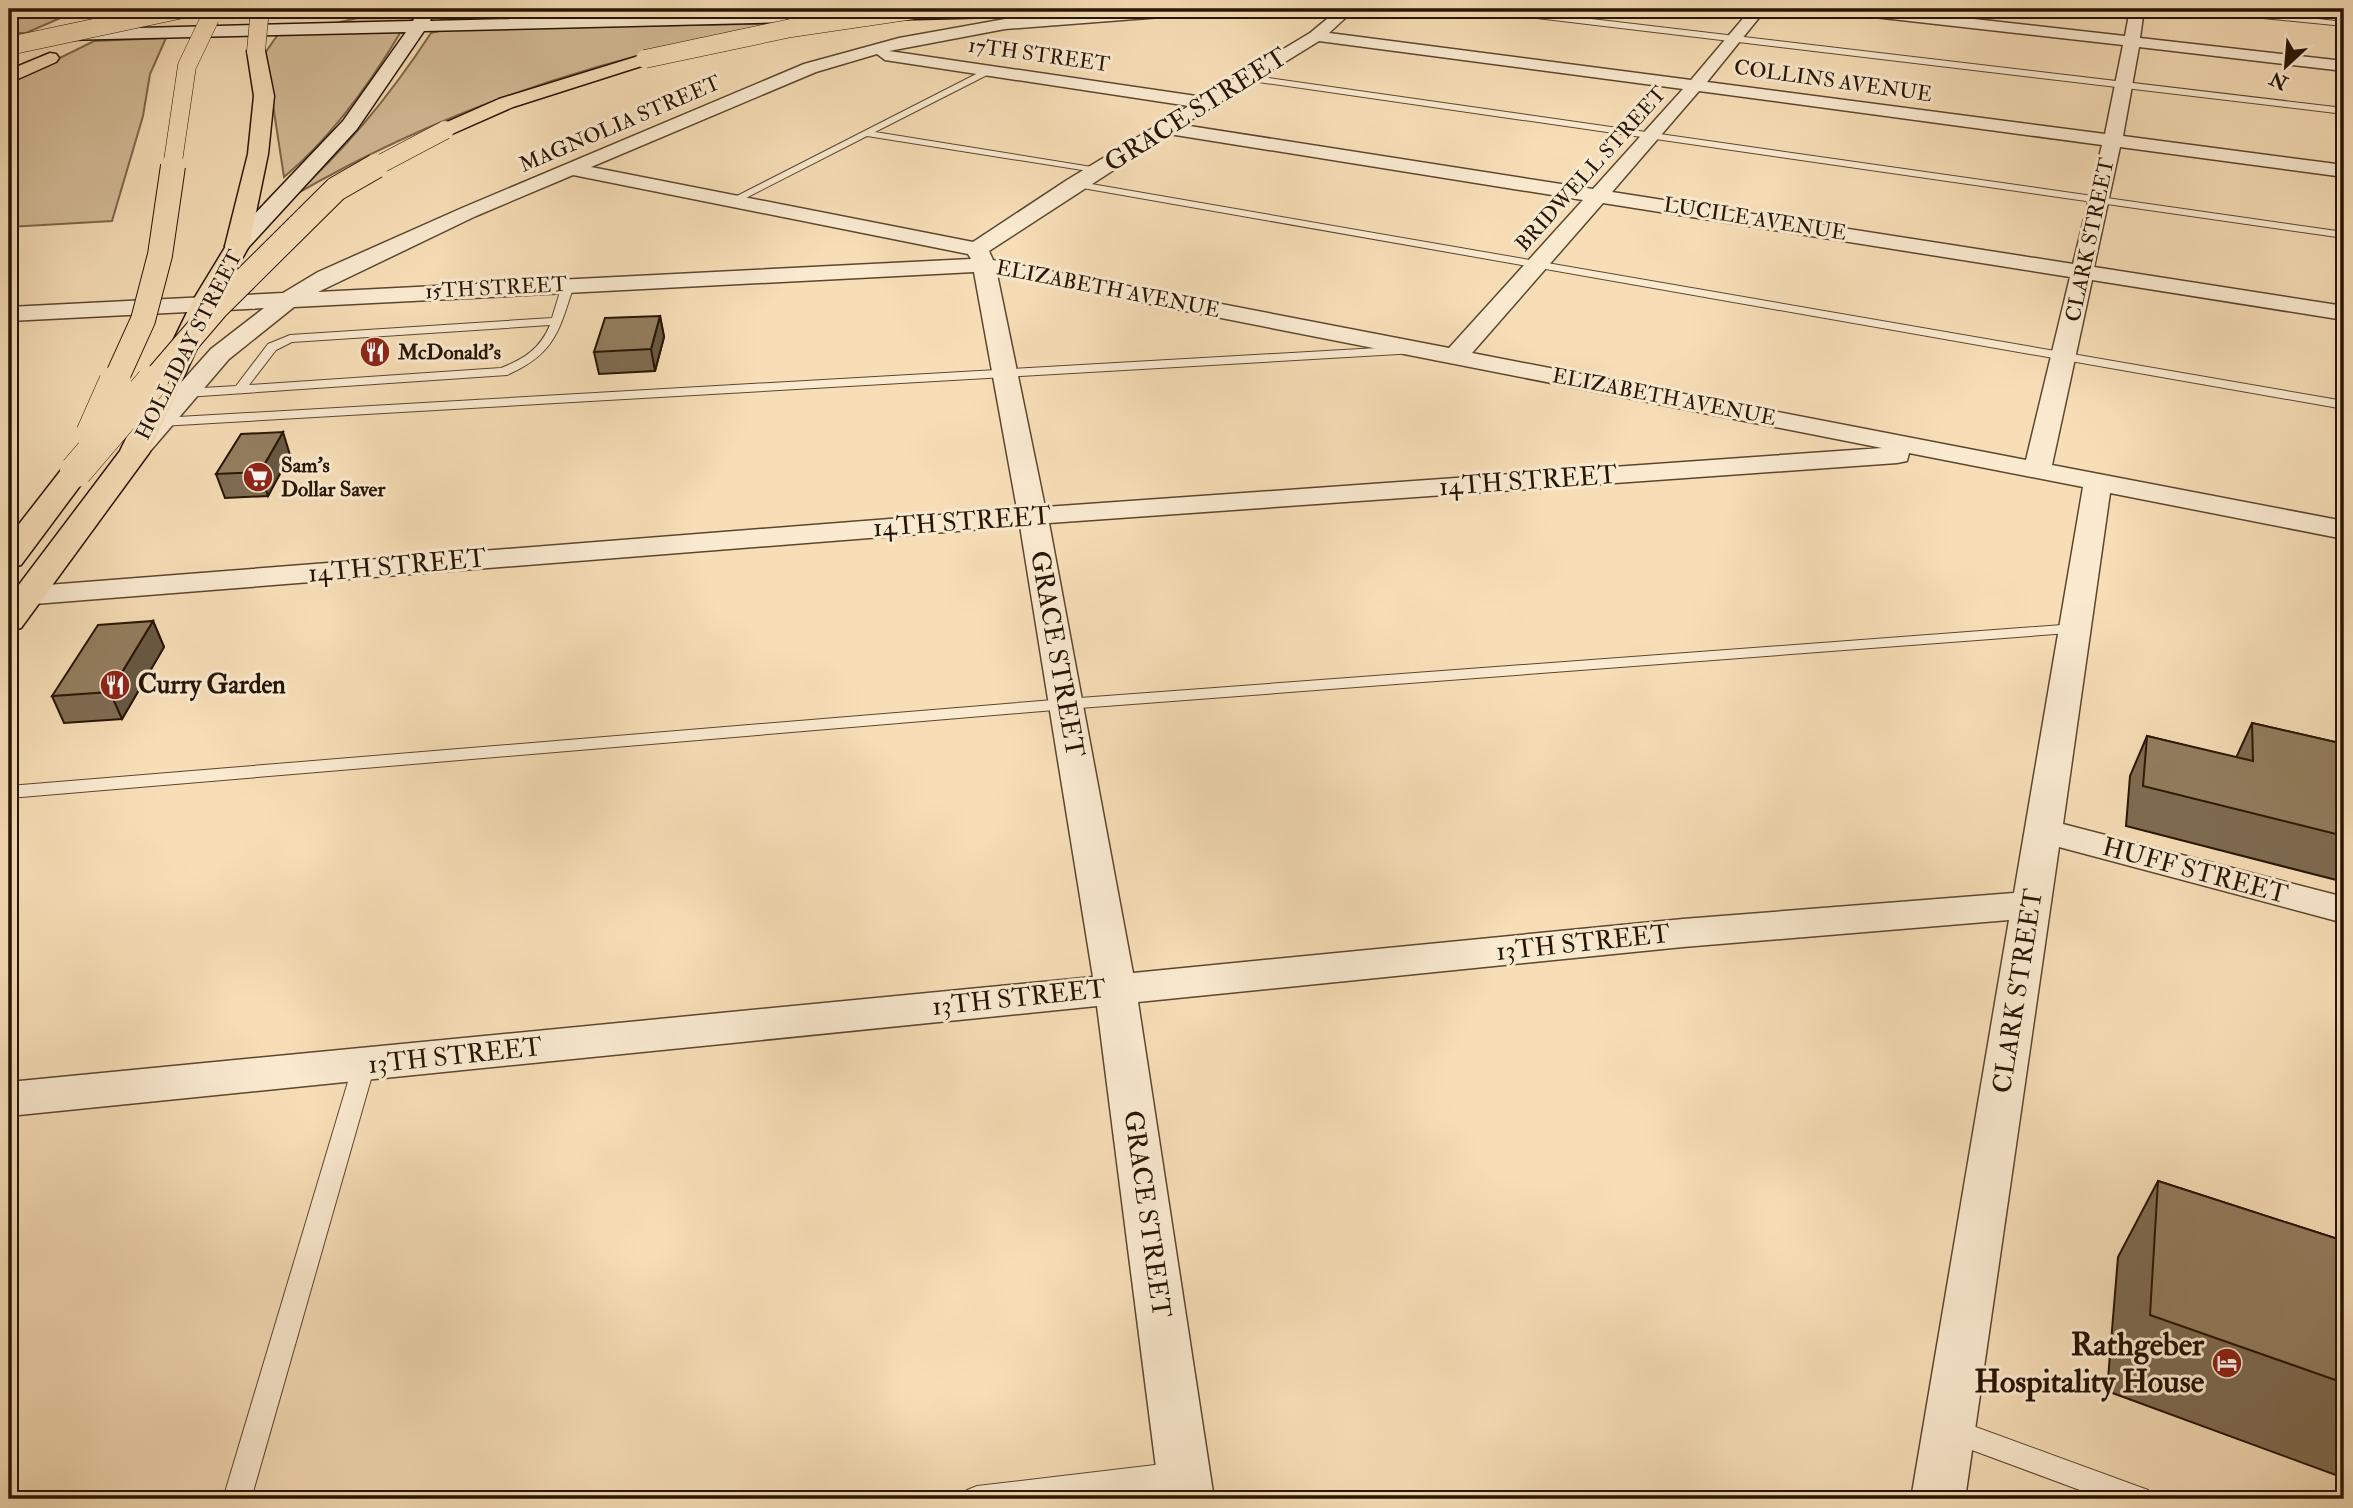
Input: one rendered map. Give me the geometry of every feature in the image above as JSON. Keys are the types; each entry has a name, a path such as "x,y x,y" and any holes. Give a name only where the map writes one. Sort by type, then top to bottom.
{"main road":[{"path":"9,52 103,9"},
{"path":"9,77 141,9"},
{"path":"9,46 183,9"},
{"path":"237,246 258,154 264,96 256,51 260,9"},
{"path":"485,9 523,17 592,20"},
{"path":"9,558 76,471 217,307 337,189 393,156 506,103 645,59 791,28 920,9"},
{"path":"9,37 243,29 424,16 592,20 1123,9"},
{"path":"243,29 363,11"},
{"path":"76,471 143,320 160,255 187,66 214,13"},
{"name":"HOLLIDAY STREET","path":"9,621 18,596 134,453 205,302 237,246 350,125 424,16"}],"street":[{"name":"MAGNOLIA STREET","path":"134,453 220,354 291,298 326,277 570,169 810,68 864,52 1005,24 1066,16 1200,9"},
{"name":"BRIDWELL STREET","path":"1455,356 1699,82 1759,9"},
{"path":"1847,9 2344,66"},
{"path":"1893,9 1910,16"},
{"name":"CLARK STREET","path":"2037,470 2125,86 2137,9"},
{"name":"GRACE STREET","path":"1185,1487 1115,988 1033,516 981,257 1086,178 1329,25"},
{"name":"COLLINS AVENUE","path":"1329,25 1699,82 2112,136 2344,162"},
{"name":"17TH STREET","path":"864,52 1206,103"},
{"name":"LUCILE AVENUE","path":"1166,128 2344,313"},
{"name":"COLLINS AVENUE","path":"2112,136 2344,172"},
{"name":"ELIZABETH AVENUE","path":"570,169 734,200 981,257 1419,350 2344,530"},
{"name":"15TH STREET","path":"9,314 568,285 981,257"},
{"name":"14TH STREET","path":"18,596 1033,516 1897,455 1914,446"},
{"name":"CLARK STREET","path":"1938,1499 2098,482"},
{"name":"HUFF STREET","path":"2045,831 2344,910"},
{"name":"13TH STREET","path":"9,1099 1683,933 2030,905"}],"lane":[{"path":"1511,9 1519,14 2344,111"},
{"path":"2235,9 2253,15 2344,24"},
{"path":"734,200 988,71"},
{"path":"1248,78 2344,234"},
{"path":"866,133 1536,265 2344,405"},
{"path":"186,393 492,374 510,369 538,354 550,342 568,285"},
{"path":"239,390 272,347 290,339 555,321"},
{"path":"161,422 1419,350"},
{"path":"9,792 1066,704 2076,629"},
{"path":"237,1499 364,1065"},
{"path":"1948,1429 2138,1499"},
{"path":"977,1499 1185,1487"}],"shaded area":[{"path":"9,9 81,9 26,33 9,33"},
{"path":"397,9 418,9 411,20 404,23 336,23"},
{"path":"444,9 471,9 514,19 441,21"},
{"path":"801,23 622,60 518,92 403,139 293,196 332,159 368,119 431,33 448,29"},
{"path":"402,30 334,127 284,177 265,53 279,33"},
{"path":"166,38 150,74 143,116 112,221 9,227 9,83 94,41"}],"building":[{"path":"660,316 651,349 594,352 605,318"},
{"path":"283,432 260,472 216,474 241,434"},
{"path":"153,621 110,692 52,696 98,625"},
{"path":"2252,723 2344,744 2344,836 2143,786 2147,736 2253,761"},
{"path":"2158,1181 2344,1241 2344,1383 2150,1315"}],"place":[{"name":"McDonald's","path":"375,352"},
{"name":"Sam's Dollar Saver","path":"258,477"},
{"name":"Curry Garden","path":"115,685"},
{"name":"Rathgeber Hospitality House","path":"2227,1363"}]}
